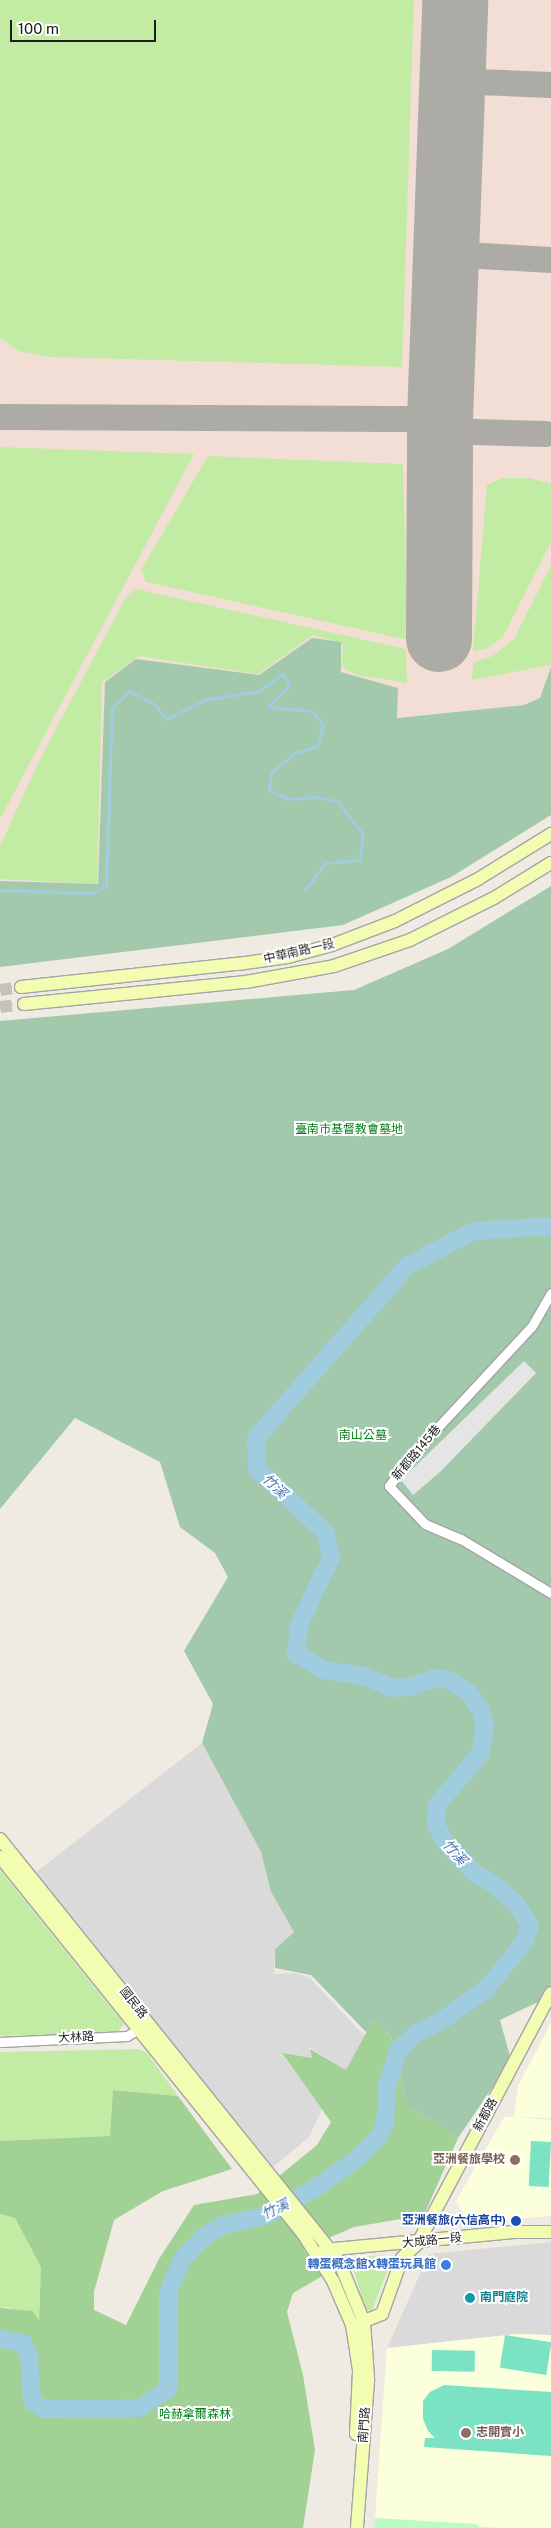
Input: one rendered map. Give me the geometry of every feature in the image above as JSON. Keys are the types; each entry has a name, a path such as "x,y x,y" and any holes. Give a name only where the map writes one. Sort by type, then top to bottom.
{"street":[{"name":"中華南路一段","path":"21,987 238,964 288,957 332,946 404,917 478,879 551,834"},
{"name":"中華南路一段","path":"24,1004 246,982 334,966 410,940 494,898 551,863"},
{"name":"新都路145巷","path":"551,1293 531,1328 413,1454 389,1486 425,1524 460,1539 551,1594"},
{"name":"國民路","path":"0,1839 143,2026 310,2235"},
{"name":"國民路","path":"0,1857 143,2026"},
{"name":"新都路","path":"358,2324 382,2314 402,2258 418,2243 551,1992"},
{"name":"大林路","path":"0,2042 127,2036 143,2026"},
{"name":"大成路一段","path":"314,2250 418,2243 516,2232 551,2232"},
{"path":"310,2235 330,2249 339,2261 358,2324"},
{"path":"310,2235 314,2250 358,2324"},
{"name":"南門路","path":"349,2528 359,2371 358,2324"},
{"name":"南門路","path":"357,2528 368,2381 358,2324"}],"shaded area":[{"path":"0,0 551,0 551,667 540,699 524,705 396,718 398,688 341,672 312,638 259,675 136,659 105,682 98,884 0,881"},
{"path":"524,1361 536,1373 440,1472 413,1495 401,1480"},
{"path":"202,1743 261,1852 271,1892 294,1932 275,1949 274,1974 296,1973 310,1978 365,2036 346,2070 309,2047 312,2058 282,2054 322,2109 309,2137 273,2167 35,1873"},
{"name":"亞洲餐旅學校","path":"551,2023 551,2118 516,2117 551,2120 551,2216 469,2223 456,2201 504,2117 514,2117 518,2086"},
{"path":"551,2242 551,2335 517,2334 387,2348 429,2254"},
{"name":"志開實小","path":"517,2334 551,2335 551,2528 500,2528 375,2518 387,2348"}],"green space":[{"path":"0,0 414,0 402,367 50,357 19,351 0,338"},
{"path":"0,447 194,454 0,819"},
{"path":"208,456 403,464 408,640 146,582 141,570"},
{"path":"503,478 530,478 551,484 551,542 503,637 486,649 473,651 487,485"},
{"path":"551,566 551,665 471,680 474,662 493,656 514,639"},
{"path":"136,589 406,649 407,683 358,675 346,670 342,665 343,644 313,635 258,674 139,656 102,682 97,884 0,879 0,846 40,759 125,599"},
{"path":"312,638 341,642 341,672 398,688 397,718 524,705 540,698 551,667 551,815 451,877 343,925 0,967 0,881 98,884 105,682 136,659 259,675"},
{"name":"南山公墓","path":"551,886 551,2001 536,2003 500,2020 511,2060 458,2138 407,2105 391,2036 373,2020 367,2033 311,1975 275,1968 275,1949 294,1932 271,1892 261,1852 202,1743 213,1704 184,1651 228,1577 215,1553 180,1527 160,1462 75,1418 0,1509 0,1021 354,990 448,949"},
{"path":"0,1870 124,2024 116,2033 0,2036"},
{"name":"哈赫拿爾森林","path":"373,2020 391,2036 407,2105 458,2138 424,2215 354,2227 303,2249 324,2275 293,2293 287,2312 303,2375 315,2450 303,2528 0,2528 0,2308 33,2311 39,2321 41,2267 15,2218 0,2214 0,2141 110,2136 113,2090 178,2096 232,2169 163,2191 114,2220 94,2292 94,2310 126,2325 159,2259 194,2205 257,2194 317,2145 331,2122 282,2053 312,2058 310,2049 346,2070"},
{"path":"139,2049 147,2053 178,2096 113,2090 110,2136 0,2141 0,2052"},
{"path":"531,2141 551,2142 549,2187 529,2186"},
{"path":"0,2214 15,2218 41,2267 39,2322 8,2307 0,2308"},
{"path":"381,2255 390,2264 372,2310 366,2310 350,2259"},
{"path":"505,2335 551,2342 546,2375 500,2368"},
{"path":"432,2350 475,2351 475,2372 432,2371"},
{"path":"444,2385 551,2392 551,2456 424,2447 425,2438 435,2438 428,2431 423,2419 423,2401 430,2392"},
{"path":"375,2518 477,2524 480,2528 374,2528"}],"waterway":[{"path":"0,890 91,893 106,886 112,708 129,691 153,703 167,719 204,700 259,691 282,674 290,685 268,707 312,711 323,725 317,746 293,754 271,773 269,790 288,799 318,797 338,802 363,834 360,860 325,863 305,891"},
{"name":"竹溪","path":"0,2339 23,2343 29,2356 32,2401 43,2409 139,2408 168,2389 168,2292 183,2258 204,2236 223,2225 265,2216 314,2189 357,2159 378,2137 385,2125 387,2086 398,2050 417,2033 441,2021 485,1990 523,1944 530,1926 516,1904 494,1884 474,1873 445,1842 436,1825 437,1805 481,1753 485,1725 480,1709 469,1693 449,1680 435,1678 412,1687 393,1688 365,1676 324,1670 296,1654 299,1625 331,1558 326,1533 257,1469 256,1438 407,1266 474,1231 551,1226"}],"taxiway":[{"path":"452,81 551,85"},
{"path":"447,254 551,260"},
{"path":"0,417 440,419"},
{"path":"442,431 546,434"}],"runway":[{"path":"439,639 440,419 455,0"}],"tunnel":[{"path":"0,990 21,987"},
{"path":"0,1007 24,1004"}],"place":[{"name":"亞洲餐旅學校","path":"515,2160"},
{"name":"亞洲餐旅(六信高中)","path":"516,2221"},
{"name":"轉蛋概念館X轉蛋玩具館","path":"446,2265"},
{"name":"南門庭院","path":"470,2298"},
{"name":"志開實小","path":"466,2433"}],"park label":[{"name":"臺南市基督教會墓地","path":"349,1130"}]}
